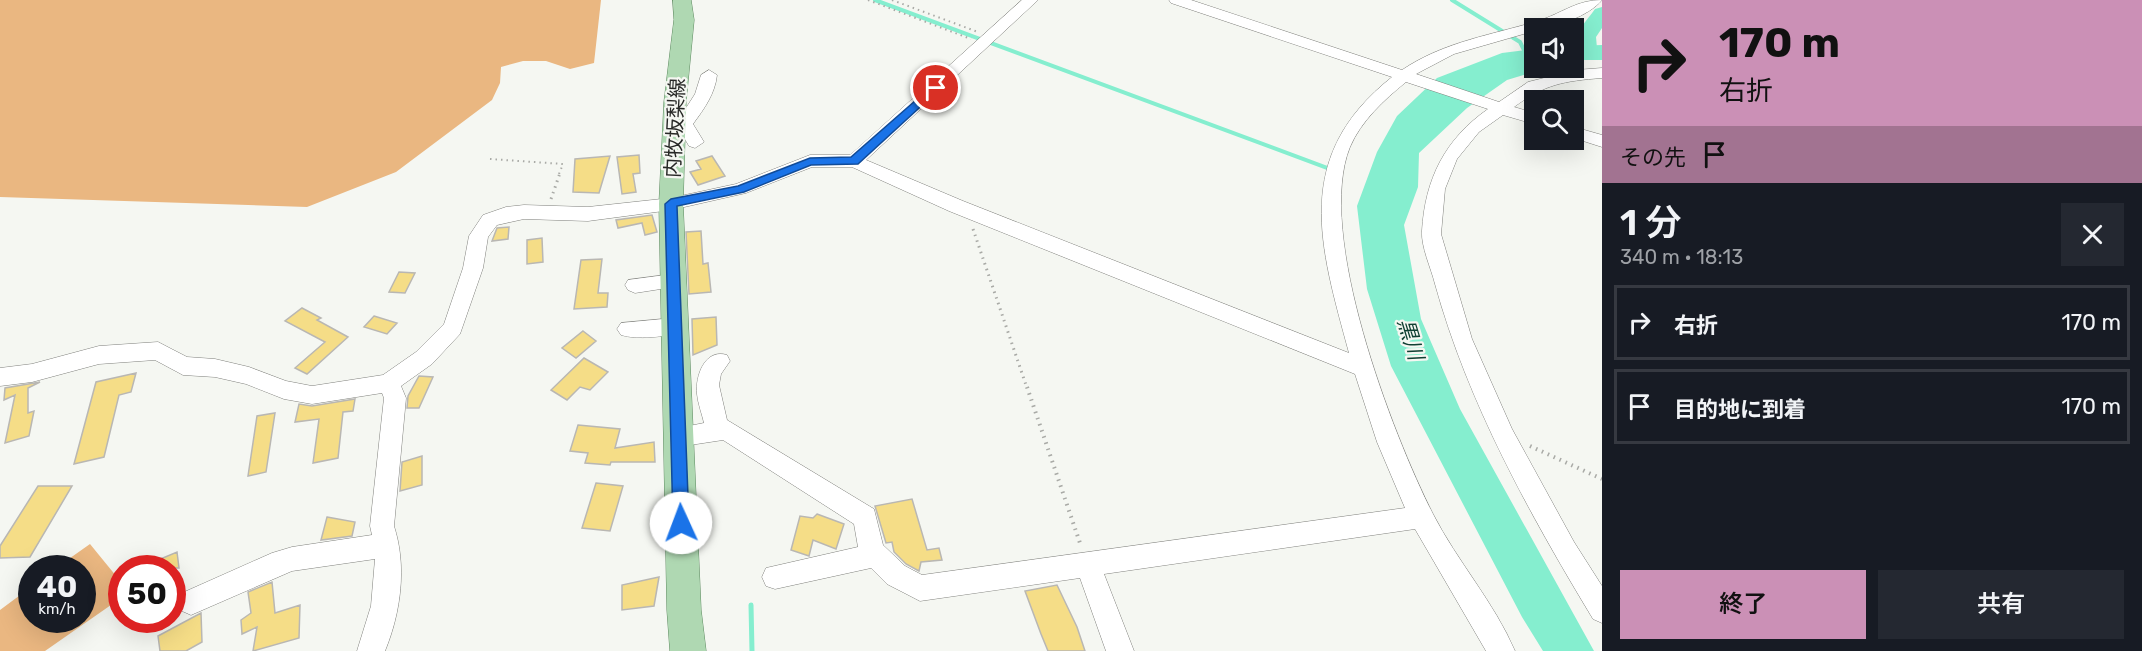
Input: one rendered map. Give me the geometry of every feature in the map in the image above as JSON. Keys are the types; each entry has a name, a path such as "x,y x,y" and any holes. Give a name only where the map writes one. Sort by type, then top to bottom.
{"main road":[{"name":"内牧坂梨線","path":"682,0 684,20 679,124 671,204 678,437 688,651"}],"street":[{"path":"854,161 989,41 1031,0"},
{"path":"1176,0 1524,115"},
{"path":"1501,651 1422,518 1387,435 1364,368 1332,234 1332,191 1337,159 1353,127 1376,100 1404,75 1472,41 1537,27 1595,0 1602,4"},
{"path":"1602,73 1576,75 1533,86 1473,128 1449,156 1436,189 1431,234 1461,339 1503,434 1565,550 1602,610"},
{"path":"695,142 679,124 708,87 709,75"},
{"path":"1584,135 1602,141"},
{"path":"0,377 32,373 99,355 158,351 183,366 215,368 249,376 284,390 312,395 388,383 424,358 453,328 483,227 490,220 506,214 546,212 588,214 615,208 671,204 740,189 810,161 854,161 966,210 1364,368"},
{"path":"634,285 673,281"},
{"path":"628,329 674,326"},
{"path":"718,431 706,380 709,370 719,361"},
{"path":"371,651 385,603 388,545 382,526 394,398 388,383"},
{"path":"678,437 726,430 735,435 865,517 872,551 896,575 920,588 1422,518"},
{"path":"191,602 272,565 292,559 388,545"},
{"path":"775,577 876,555"},
{"path":"1088,565 1120,651"}],"path":[{"path":"868,0 989,41"},
{"path":"892,0 989,41"},
{"path":"490,159 563,164 546,212"},
{"path":"966,210 1088,565"},
{"path":"1503,434 1602,479"}],"shaded area":[{"path":"0,0 601,0 594,63 570,69 546,61 523,61 501,67 500,83 492,100 396,172 307,207 0,197"},
{"path":"90,544 108,566 108,607 96,615 96,555 74,555"},
{"path":"18,597 18,633 71,633 45,651 0,651 0,610"}],"water":[{"path":"1602,45 1602,60 1584,60 1584,46"},
{"name":"黒川","path":"1524,50 1524,75 1507,80 1467,108 1419,153 1418,187 1404,225 1421,319 1460,409 1594,651 1543,651 1522,617 1391,366 1367,289 1357,206 1377,152 1397,116 1437,78 1502,53"}],"building":[{"path":"639,155 640,173 633,174 636,192 622,194 617,157"},
{"path":"610,156 599,193 573,192 575,159"},
{"path":"712,156 725,176 698,185 690,172 701,169 696,161"},
{"path":"652,215 657,232 645,235 642,223 618,228 616,220"},
{"path":"509,227 508,239 492,241 497,228"},
{"path":"701,231 703,264 708,263 711,292 689,294 686,232"},
{"path":"542,238 543,262 527,264 527,240"},
{"path":"602,259 598,293 608,293 607,307 574,309 581,260"},
{"path":"399,272 415,273 405,293 389,292"},
{"path":"302,308 321,318 317,320 348,337 307,374 295,368 325,342 285,321"},
{"path":"374,316 397,323 387,334 364,327"},
{"path":"716,317 717,345 693,355 692,319"},
{"path":"583,331 596,341 576,358 562,348"},
{"path":"584,358 608,372 590,390 580,387 567,400 551,390"},
{"path":"136,373 131,392 119,395 104,457 74,464 96,382"},
{"path":"419,376 433,377 419,408 407,408 408,396"},
{"path":"40,382 28,388 28,413 34,411 29,436 5,443 15,395 4,400 5,388"},
{"path":"355,399 353,411 343,412 338,458 313,463 319,419 295,422 299,404 312,406"},
{"path":"275,413 266,472 248,476 257,416"},
{"path":"578,425 620,429 615,448 654,442 655,462 611,462 610,465 585,463 588,453 570,451"},
{"path":"422,456 422,485 400,491 402,462"},
{"path":"596,483 623,486 610,531 582,528"},
{"path":"38,486 72,486 31,555 0,558 0,546"},
{"path":"912,499 927,550 939,548 942,560 921,562 919,571 906,564 894,552 892,542 886,543 875,506"},
{"path":"817,514 844,524 836,549 813,540 809,556 791,550 800,516 813,518"},
{"path":"327,517 355,522 352,536 321,540"},
{"path":"659,577 654,606 622,610 622,585"},
{"path":"272,582 275,613 300,605 299,638 253,651 257,627 242,634 241,620 251,613 248,592"},
{"path":"1057,585 1077,627 1085,651 1048,651 1025,591"},
{"path":"201,613 202,642 186,651 160,651 158,636 164,633 186,633 186,621"}],"waterway":[{"path":"875,0 1333,170"},
{"path":"1452,0 1520,42 1524,50"},
{"path":"1586,48 1586,37 1602,13"},
{"path":"751,605 752,651"}],"route":[{"path":"681,523 671,204 740,189 771,179 793,166 810,161 854,161 936,88"}]}
